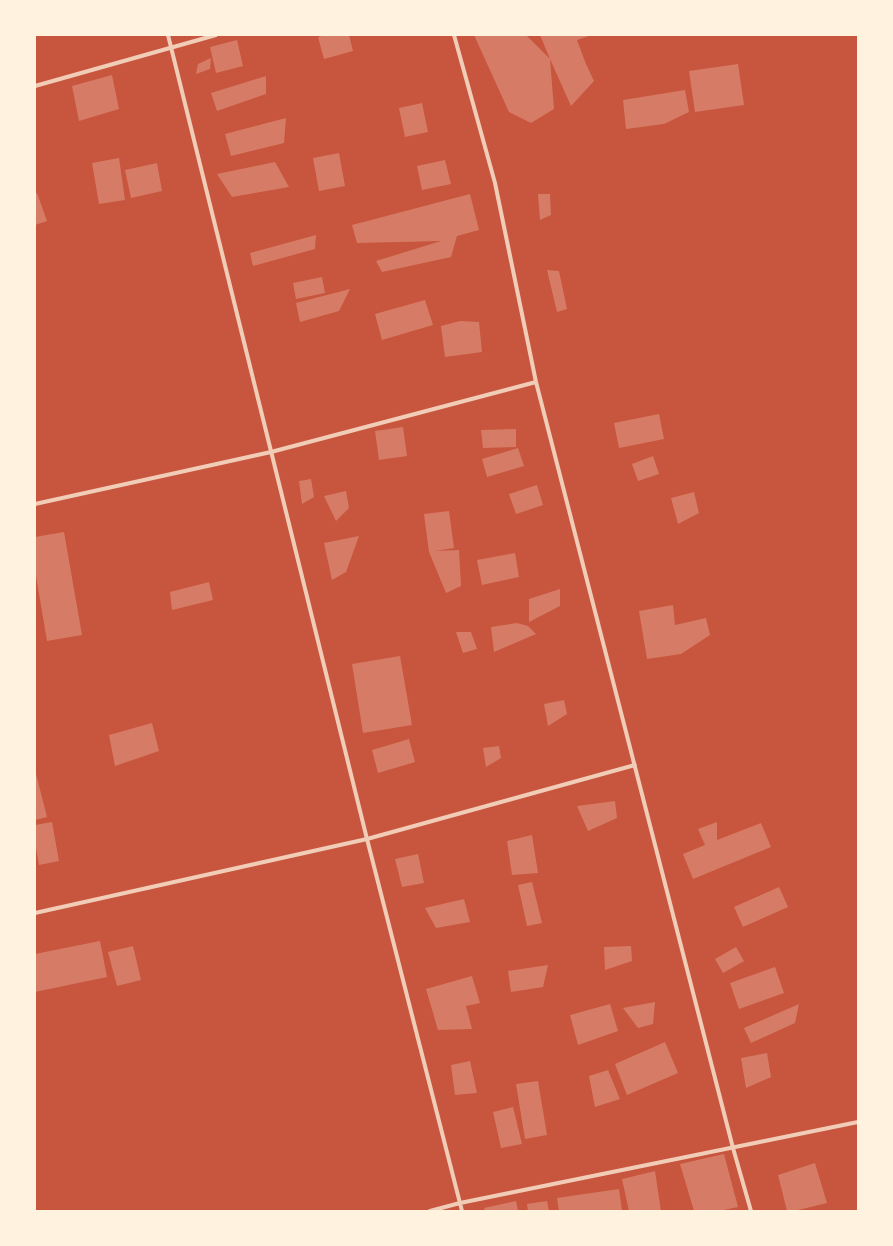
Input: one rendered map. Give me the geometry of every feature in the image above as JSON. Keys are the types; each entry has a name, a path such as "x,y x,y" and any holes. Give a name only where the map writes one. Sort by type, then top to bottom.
{"street":[{"path":"168,35 367,839 462,1211"},
{"path":"35,86 216,35"},
{"path":"454,35 495,183 536,382 733,1148 751,1211"},
{"path":"35,504 271,452 536,382"},
{"path":"35,913 367,839 635,765"},
{"path":"430,1211 460,1203 858,1122"}],"building":[{"path":"325,35 349,35 353,51 324,59 318,37"},
{"path":"474,35 526,35 550,59 554,109 531,123 509,112"},
{"path":"540,35 592,35 577,40 594,81 571,106"},
{"path":"237,40 243,66 216,73 210,47"},
{"path":"211,58 210,69 196,74 198,64"},
{"path":"738,64 744,105 695,112 689,71"},
{"path":"112,75 119,109 79,121 72,86"},
{"path":"266,76 266,94 217,111 211,93"},
{"path":"685,90 689,112 664,124 626,129 623,100"},
{"path":"422,103 428,132 405,137 399,108"},
{"path":"286,118 284,143 231,156 225,134"},
{"path":"339,153 345,186 319,191 313,158"},
{"path":"119,158 125,200 99,204 92,163"},
{"path":"445,160 451,184 422,190 417,166"},
{"path":"275,162 289,187 232,197 217,174"},
{"path":"157,163 162,191 131,198 125,170"},
{"path":"35,193 37,193 47,221 35,225"},
{"path":"470,194 479,230 457,236 451,257 382,272 376,261 441,241 357,243 352,225"},
{"path":"538,194 550,194 551,215 540,220"},
{"path":"316,235 315,249 253,266 250,253"},
{"path":"547,270 559,271 567,309 557,312"},
{"path":"322,277 325,293 296,299 293,283"},
{"path":"350,289 339,311 300,322 296,303"},
{"path":"425,300 433,325 382,340 375,314"},
{"path":"460,321 479,322 482,352 445,357 441,326"},
{"path":"659,414 664,439 619,448 614,423"},
{"path":"403,427 407,456 379,460 375,431"},
{"path":"516,429 516,447 483,448 481,430"},
{"path":"518,448 524,466 487,477 482,459"},
{"path":"653,456 659,474 638,481 632,464"},
{"path":"311,479 314,497 302,504 299,481"},
{"path":"537,485 543,505 516,514 509,494"},
{"path":"346,491 349,508 336,521 324,496"},
{"path":"694,492 699,513 678,524 671,498"},
{"path":"449,511 454,548 435,551 459,550 461,586 446,593 429,552 424,514"},
{"path":"64,532 82,635 47,641 35,570 35,537"},
{"path":"359,536 346,572 332,580 324,543"},
{"path":"515,553 519,577 482,585 477,560"},
{"path":"209,582 213,600 172,610 170,592"},
{"path":"560,589 560,606 529,622 529,599"},
{"path":"673,605 675,625 706,618 710,635 681,654 647,659 639,611"},
{"path":"517,623 528,626 536,634 494,652 491,627"},
{"path":"456,632 471,632 477,649 463,653"},
{"path":"400,656 412,725 363,733 352,664"},
{"path":"564,700 567,714 548,726 544,704"},
{"path":"152,723 159,751 115,766 109,735"},
{"path":"409,739 415,762 378,773 372,750"},
{"path":"499,746 501,758 486,767 483,748"},
{"path":"35,770 47,817 35,820"},
{"path":"615,801 617,818 588,831 577,806"},
{"path":"52,822 59,861 39,865 35,842 35,825"},
{"path":"717,822 717,840 761,823 771,847 693,879 683,854 705,845 698,829"},
{"path":"532,835 538,873 512,875 507,841"},
{"path":"418,854 424,883 402,887 395,859"},
{"path":"532,882 542,923 527,926 518,885"},
{"path":"779,887 788,907 743,927 734,907"},
{"path":"464,899 470,922 436,928 425,908"},
{"path":"100,941 107,977 35,992 35,954"},
{"path":"133,946 141,980 117,986 108,952"},
{"path":"631,946 632,961 605,970 604,947"},
{"path":"736,947 744,961 723,973 715,959"},
{"path":"548,965 543,987 511,992 508,971"},
{"path":"775,967 784,993 739,1009 730,983"},
{"path":"472,976 480,1003 466,1006 472,1029 438,1030 426,989"},
{"path":"655,1002 653,1024 638,1028 623,1008"},
{"path":"610,1004 618,1031 578,1045 570,1015"},
{"path":"799,1004 795,1023 751,1043 744,1028"},
{"path":"665,1042 678,1073 627,1095 615,1064"},
{"path":"767,1053 771,1077 746,1088 741,1058"},
{"path":"470,1061 477,1093 455,1095 451,1065"},
{"path":"608,1070 620,1099 595,1107 589,1076"},
{"path":"538,1081 547,1135 525,1139 516,1084"},
{"path":"513,1107 522,1144 501,1148 493,1112"},
{"path":"724,1154 738,1207 719,1211 694,1211 680,1164"},
{"path":"815,1163 827,1203 794,1211 787,1211 778,1175"},
{"path":"655,1171 661,1211 629,1211 622,1179"},
{"path":"619,1189 622,1211 559,1211 557,1198"},
{"path":"516,1201 518,1211 485,1211 484,1208"},
{"path":"547,1201 549,1211 528,1211 527,1204"}]}
